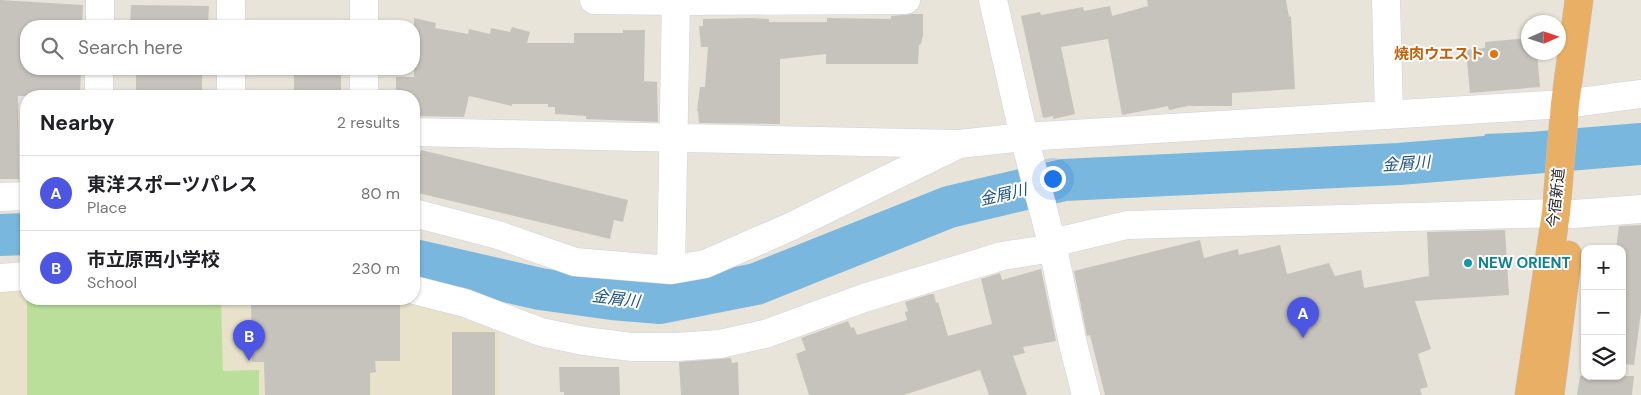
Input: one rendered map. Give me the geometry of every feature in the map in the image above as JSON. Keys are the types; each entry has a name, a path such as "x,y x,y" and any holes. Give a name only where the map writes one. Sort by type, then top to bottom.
{"highway":[{"name":"今宿新道","path":"1577,104 1578,0"},
{"name":"今宿新道","path":"1550,395 1565,213 1577,104 1597,0"},
{"name":"今宿新道","path":"1529,395 1565,213"}],"street":[{"path":"100,0 100,20"},
{"path":"231,0 231,20"},
{"path":"364,0 364,20"},
{"path":"594,0 906,0"},
{"path":"992,0 1024,137 1052,245 1072,344 1086,395"},
{"path":"1386,0 1389,115"},
{"path":"671,270 676,1"},
{"path":"99,75 99,90"},
{"path":"231,75 231,90"},
{"path":"364,75 364,90"},
{"path":"420,132 959,144 1024,137 1577,104 1641,94"},
{"path":"420,215 498,235 575,262 671,270 705,264 781,231 959,144"},
{"path":"0,197 20,196"},
{"path":"420,292 465,303 541,332 584,341 632,347 676,347 720,344 765,334 864,298 1002,256 1127,225 1565,213 1641,209"},
{"path":"0,278 20,276"}],"shaded area":[{"path":"20,289 20,305 420,305 420,301 499,327 499,395 0,395 0,290"}],"green space":[{"path":"27,305 221,305 223,371 259,370 259,395 27,395"}],"water":[{"path":"1620,128 1641,130 1641,143 1609,139 1477,159 1485,134"}],"pier":[{"path":"1610,126 1608,142 1529,154 1533,130"}],"building":[{"path":"0,0 83,5 82,20 20,20 20,75 81,75 80,90 20,90 20,96 18,96 19,179 0,179"},
{"path":"1147,0 1286,0 1289,17 1291,16 1295,89 1232,93 1232,106 1188,106 1169,110 1168,106 1122,115 1108,39 1061,47 1075,114 1053,119 1053,116 1043,118 1021,16 1040,12 1041,15 1083,7 1084,11 1110,6 1112,16 1148,6"},
{"path":"131,5 209,6 208,20 130,20"},
{"path":"923,14 923,35 919,45 918,64 826,64 826,54 780,59 780,124 699,123 697,111 700,87 705,87 708,47 701,47 699,26 703,26 703,19 750,18 769,19 769,22 827,22 827,18 891,19 891,16"},
{"path":"414,18 436,23 435,28 468,34 469,29 490,34 491,28 510,32 512,27 530,32 527,43 574,43 574,33 623,33 623,30 645,30 644,81 657,82 658,122 586,119 586,116 555,114 555,107 548,107 548,104 512,104 512,106 469,96 464,117 420,116 420,90 396,90 396,77 420,75 420,20 414,20"},
{"path":"1521,39 1521,60 1538,60 1540,87 1470,93 1466,50 1485,48 1485,42"},
{"path":"136,75 202,75 202,90 136,90"},
{"path":"294,75 341,75 341,90 294,90"},
{"path":"421,150 628,200 623,222 614,220 610,239 420,193"},
{"path":"1641,225 1641,312 1634,365 1626,364 1626,245 1617,245 1619,226"},
{"path":"1505,230 1509,295 1415,301 1431,349 1418,354 1428,387 1420,389 1422,395 1105,395 1090,335 1087,336 1074,271 1200,240 1204,258 1238,249 1239,255 1280,245 1287,274 1329,263 1335,276 1361,270 1364,288 1429,276 1427,232"},
{"path":"1041,269 1056,341 1023,347 1025,353 1013,356 1027,395 989,395 980,370 904,395 809,395 796,354 806,350 801,338 848,321 851,328 854,327 857,335 907,320 905,312 908,311 905,302 931,294 934,294 936,303 938,302 948,336 992,324 981,279 1000,273 1002,280"},
{"path":"251,305 400,305 400,361 375,361 376,372 370,373 370,395 265,395 264,362 252,362"},
{"path":"452,332 495,332 495,395 452,395"},
{"path":"731,358 732,363 738,362 739,395 681,395 679,362"},
{"path":"559,367 619,367 620,395 564,395 564,392 560,392"},
{"path":"1580,376 1581,380 1626,380 1626,376 1634,376 1632,395 1577,395"}],"waterway":[{"name":"金屑川","path":"420,261 540,289 612,299 660,303 756,284 949,207 1064,180 1399,164 1641,144"},
{"name":"金屑川","path":"0,235 20,234"}],"place":[{"name":"焼肉ウエスト","path":"1494,54"},
{"name":"NEW ORIENT","path":"1468,263"},
{"name":"東洋スポーツパレス","path":"1303,338"},
{"name":"市立原西小学校","path":"249,361"}]}
